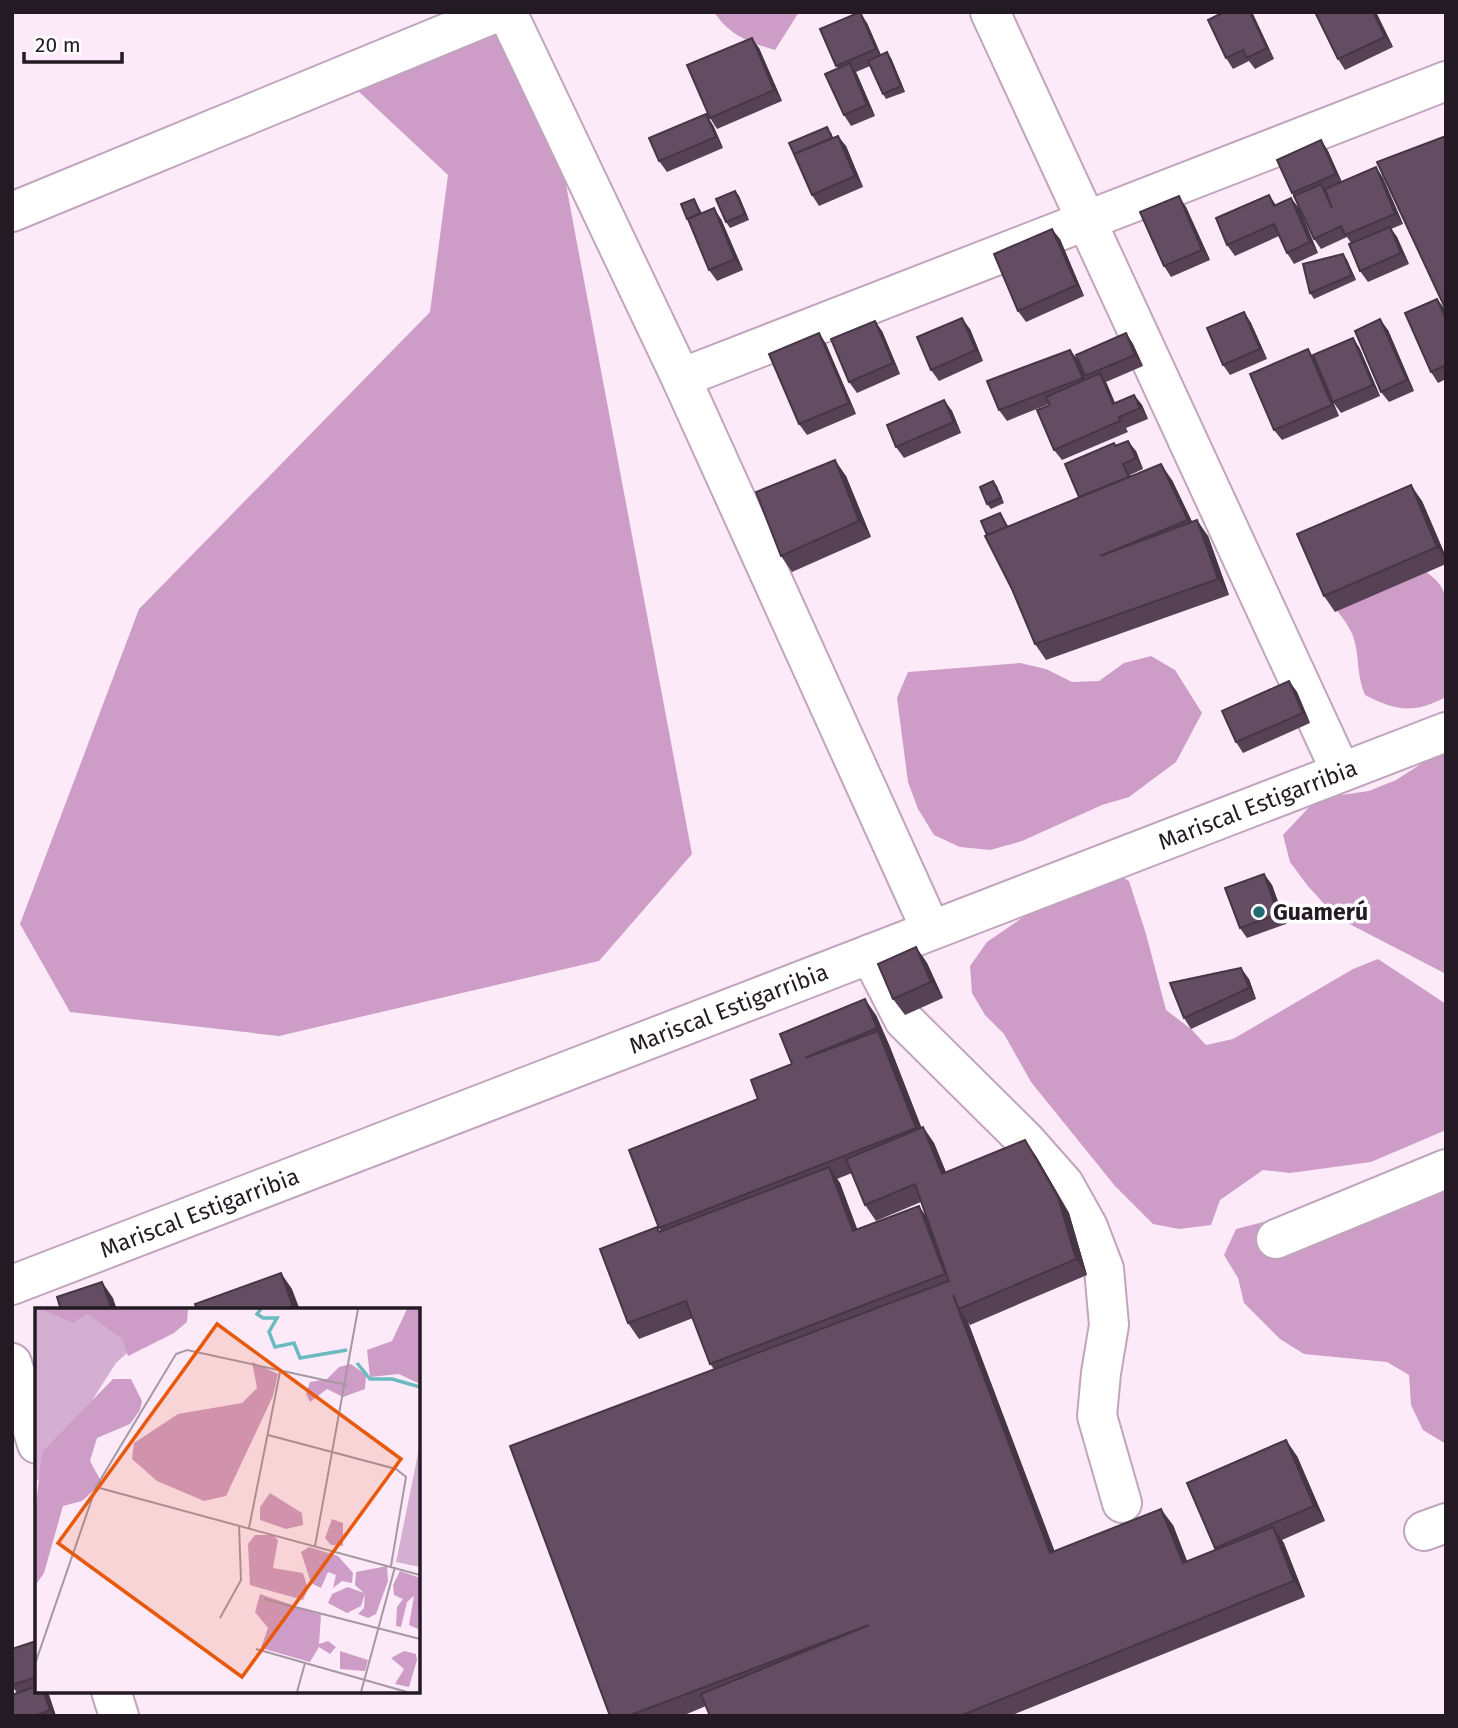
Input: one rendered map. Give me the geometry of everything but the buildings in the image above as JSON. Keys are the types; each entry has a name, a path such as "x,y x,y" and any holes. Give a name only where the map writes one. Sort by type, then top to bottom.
{"street":[{"path":"12,212 498,12"},
{"path":"507,12 681,378 931,930"},
{"path":"990,12 1341,772"},
{"path":"681,378 1446,81"},
{"name":"Mariscal Estigarribia","path":"12,1285 1446,732"},
{"path":"870,954 904,1020 1026,1141 1064,1184 1088,1227 1104,1269 1109,1325 1097,1416 1122,1503"},
{"path":"1276,1239 1446,1169"},
{"path":"12,1363 35,1438"},
{"path":"112,1693 119,1716"}],"shaded area":[{"path":"714,12 799,12 775,50 741,37 726,27"},
{"path":"503,24 561,158 692,854 599,961 279,1036 70,1012 20,924 139,609 430,312 448,175 326,61"},
{"path":"1412,563 1438,582 1446,599 1446,697 1424,706 1405,708 1365,695 1353,636 1328,599"},
{"path":"1151,656 1175,670 1202,713 1176,762 1129,797 1102,805 1022,841 990,850 960,847 934,835 918,809 908,782 897,698 908,672 1020,663 1046,669 1072,682 1099,681 1124,663"},
{"path":"1446,748 1446,974 1336,917 1290,862 1283,835 1313,803 1326,797 1369,791 1396,780"},
{"path":"1106,867 1129,881 1166,1010 1191,1029 1206,1045 1233,1039 1353,969 1378,959 1446,1004 1446,1130 1371,1162 1290,1173 1263,1170 1220,1200 1211,1225 1179,1229 1153,1224 1115,1186 1031,1082 1004,1034 985,1015 972,993 970,966 987,942 1080,878"},
{"path":"1446,1158 1446,1444 1423,1430 1411,1405 1409,1375 1387,1362 1304,1354 1280,1339 1244,1303 1238,1278 1224,1255 1236,1229 1290,1215"}],"place":[{"name":"Guamerú","path":"1259,912"}]}
